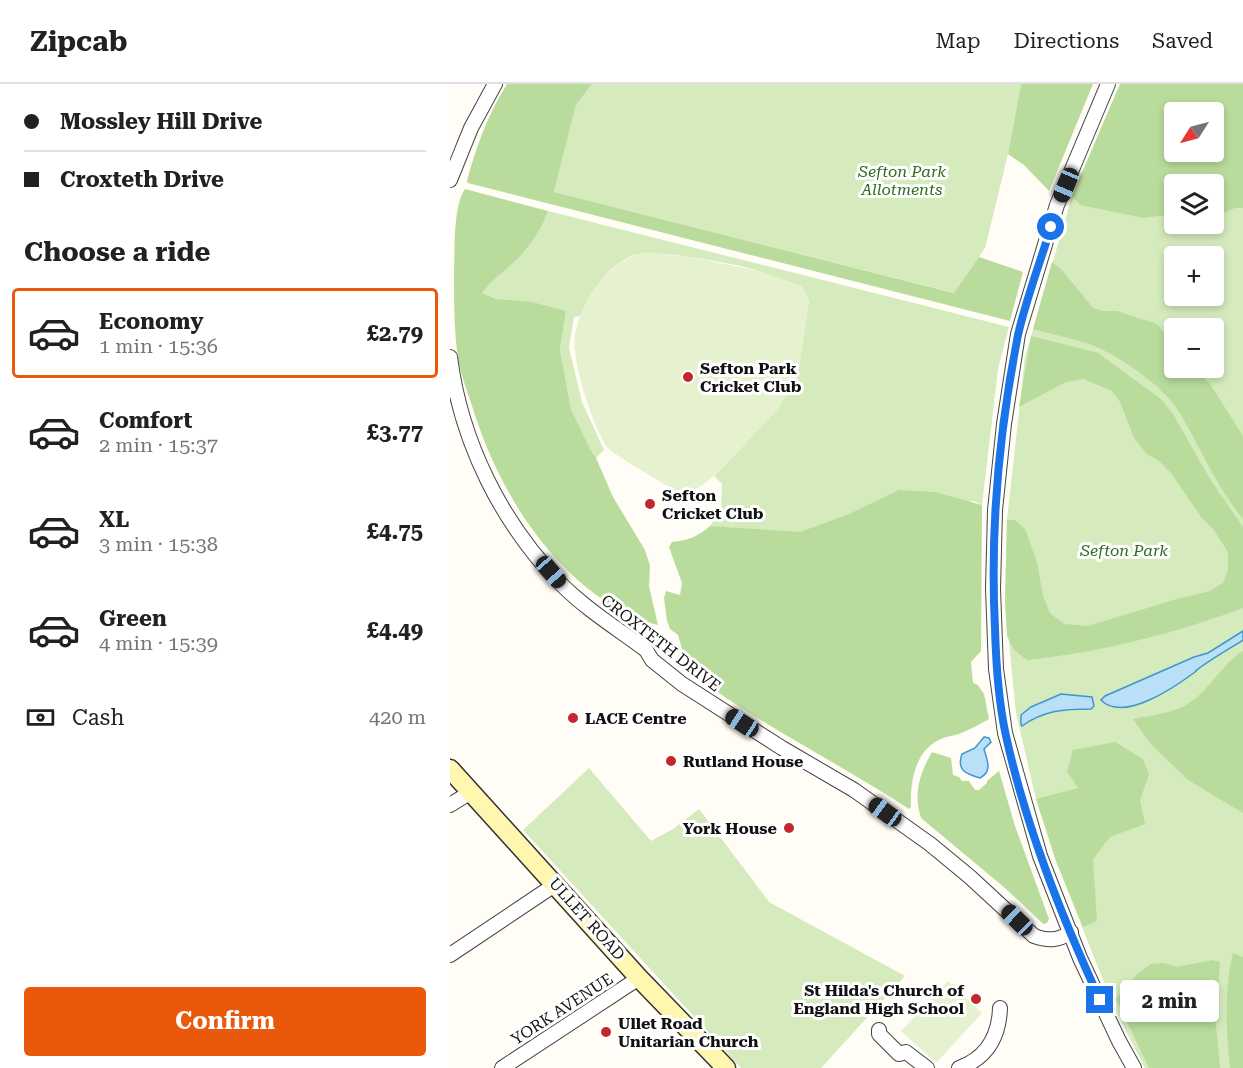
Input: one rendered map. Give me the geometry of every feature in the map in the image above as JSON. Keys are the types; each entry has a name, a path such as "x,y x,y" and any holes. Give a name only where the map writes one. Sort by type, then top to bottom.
{"main road":[{"name":"ULLET ROAD","path":"450,769 639,978 726,1068"}],"street":[{"path":"450,180 471,128 495,84"},
{"path":"1108,84 1057,206 1018,334 1004,424 995,510 993,589 996,669 1005,734 1040,856 1080,958 1134,1068"},
{"name":"CROXTETH DRIVE","path":"450,357 459,408 470,442 484,473 528,546 562,585 587,607 646,650 652,660 682,684 768,740 854,790 930,844 1034,936 1046,940 1061,939 1071,932"},
{"path":"450,805 471,792"},
{"path":"450,955 556,884"},
{"name":"YORK AVENUE","path":"502,1068 639,978"},
{"path":"959,1068 973,1062 990,1045 996,1036 1000,1022 1000,1008"},
{"path":"879,1030 879,1034 899,1054 906,1052 927,1068"}],"green space":[{"path":"507,84 592,84 576,105 554,192 954,293 979,257 1023,272 1010,321 468,183 483,131"},
{"name":"Sefton Park Allotments","path":"592,84 1021,84 1008,154 985,248 955,293 554,192 576,105"},
{"path":"1021,84 1093,84 1049,191 1024,165 1008,154"},
{"name":"Sefton Park","path":"1120,84 1243,84 1243,1068 1145,1068 1114,1008 1056,861 1036,799 1016,713 1005,602 1007,520 1025,357 1072,196"},
{"path":"1120,84 1243,84 1243,208 1235,208 1224,213 1224,174 1164,174 1164,215 1144,218 1080,205 1072,196"},
{"path":"465,189 548,211 529,245 482,293 496,299 532,302 566,311 560,350 571,409 613,497 645,550 650,566 649,586 658,625 628,615 574,577 531,527 497,470 473,409 461,373 457,351 454,300 455,239 458,206"},
{"name":"Sefton Park Cricket Club","path":"548,211 1009,327 998,369 982,505 974,501 849,514 800,533 710,526 721,510 722,484 714,476 775,412 792,387 799,367 809,300 761,272 717,261 676,255 643,253 625,259 601,280 589,297 581,316 574,317 569,348 582,402 604,450 596,458 571,409 560,350 566,311 496,299 482,293 527,245"},
{"name":"Sefton Park Cricket Club","path":"646,252 697,258 762,272 802,286 809,300 799,367 792,387 775,412 720,471 703,485 683,495 629,463 606,446 589,408 576,360 575,335 578,321 590,295 609,272 620,263"},
{"path":"1052,262 1061,269 1093,308 1117,311 1157,324 1164,333 1164,378 1204,378 1210,384 1243,436 1243,519 1217,480 1180,413 1165,394 1132,367 1099,348 1033,329"},
{"path":"1031,336 1098,353 1161,399 1173,414 1210,479 1243,527 1243,608 1164,634 1082,652 1027,660 1014,650 1007,636 1005,602 1007,520 1015,520 1025,529 1037,562 1043,596 1050,613 1064,624 1088,626 1210,591 1223,583 1228,570 1228,552 1214,530 1202,518 1171,473 1159,461 1147,454 1134,438 1120,402 1112,391 1084,379 1066,382 1019,407"},
{"path":"899,490 935,492 982,505 981,651 971,662 973,683 978,685 984,694 989,719 929,746 918,761 915,770 909,809 735,704 680,664 680,658 684,656 678,635 670,629 667,621 664,598 666,591 680,595 682,583 669,547 672,542 692,537 710,526 800,532 849,514"},
{"path":"1243,651 1243,813 1188,780 1150,743 1133,719 1173,711 1184,706 1200,694 1227,664"},
{"path":"1115,742 1143,759 1149,775 1140,800 1145,824 1110,837 1093,859 1097,921 1083,927 1056,861 1036,799 1078,788 1067,771 1073,750"},
{"path":"932,752 951,758 953,775 962,781 969,781 975,790 979,790 999,771 1015,826 1049,919 1047,923 1043,924 1005,888 921,818 918,800 919,784"},
{"path":"589,768 651,841 673,829 699,809 769,902 905,976 821,1068 741,1068 523,830"},
{"path":"1233,953 1243,957 1243,1068 1230,1068 1227,996"},
{"path":"1212,960 1220,962 1216,1026 1220,1068 1149,1068 1116,999 1138,973 1151,964 1164,963 1177,967"},
{"path":"948,981 982,1013 936,1063 901,1031"}],"water":[{"path":"1243,631 1243,640 1162,694 1135,705 1122,707 1111,706 1101,700 1105,696 1208,653"},
{"path":"1061,694 1092,697 1094,706 1091,709 1064,710 1047,714 1022,726 1021,715 1031,707"},
{"path":"984,737 989,738 991,742 984,749 988,769 980,778 964,771 960,764 962,754 975,748"}],"place":[{"name":"Sefton Park Cricket Club","path":"688,377"},
{"name":"Sefton Cricket Club","path":"650,504"},
{"name":"LACE Centre","path":"573,718"},
{"name":"Rutland House","path":"671,761"},
{"name":"York House","path":"789,828"},
{"name":"St Hilda's Church of England High School","path":"976,999"},
{"name":"Ullet Road Unitarian Church","path":"606,1032"}],"route":[{"path":"1051,227 1018,334 1004,424 995,510 993,589 996,669 1005,734 1040,856 1080,958 1100,1000"}]}
